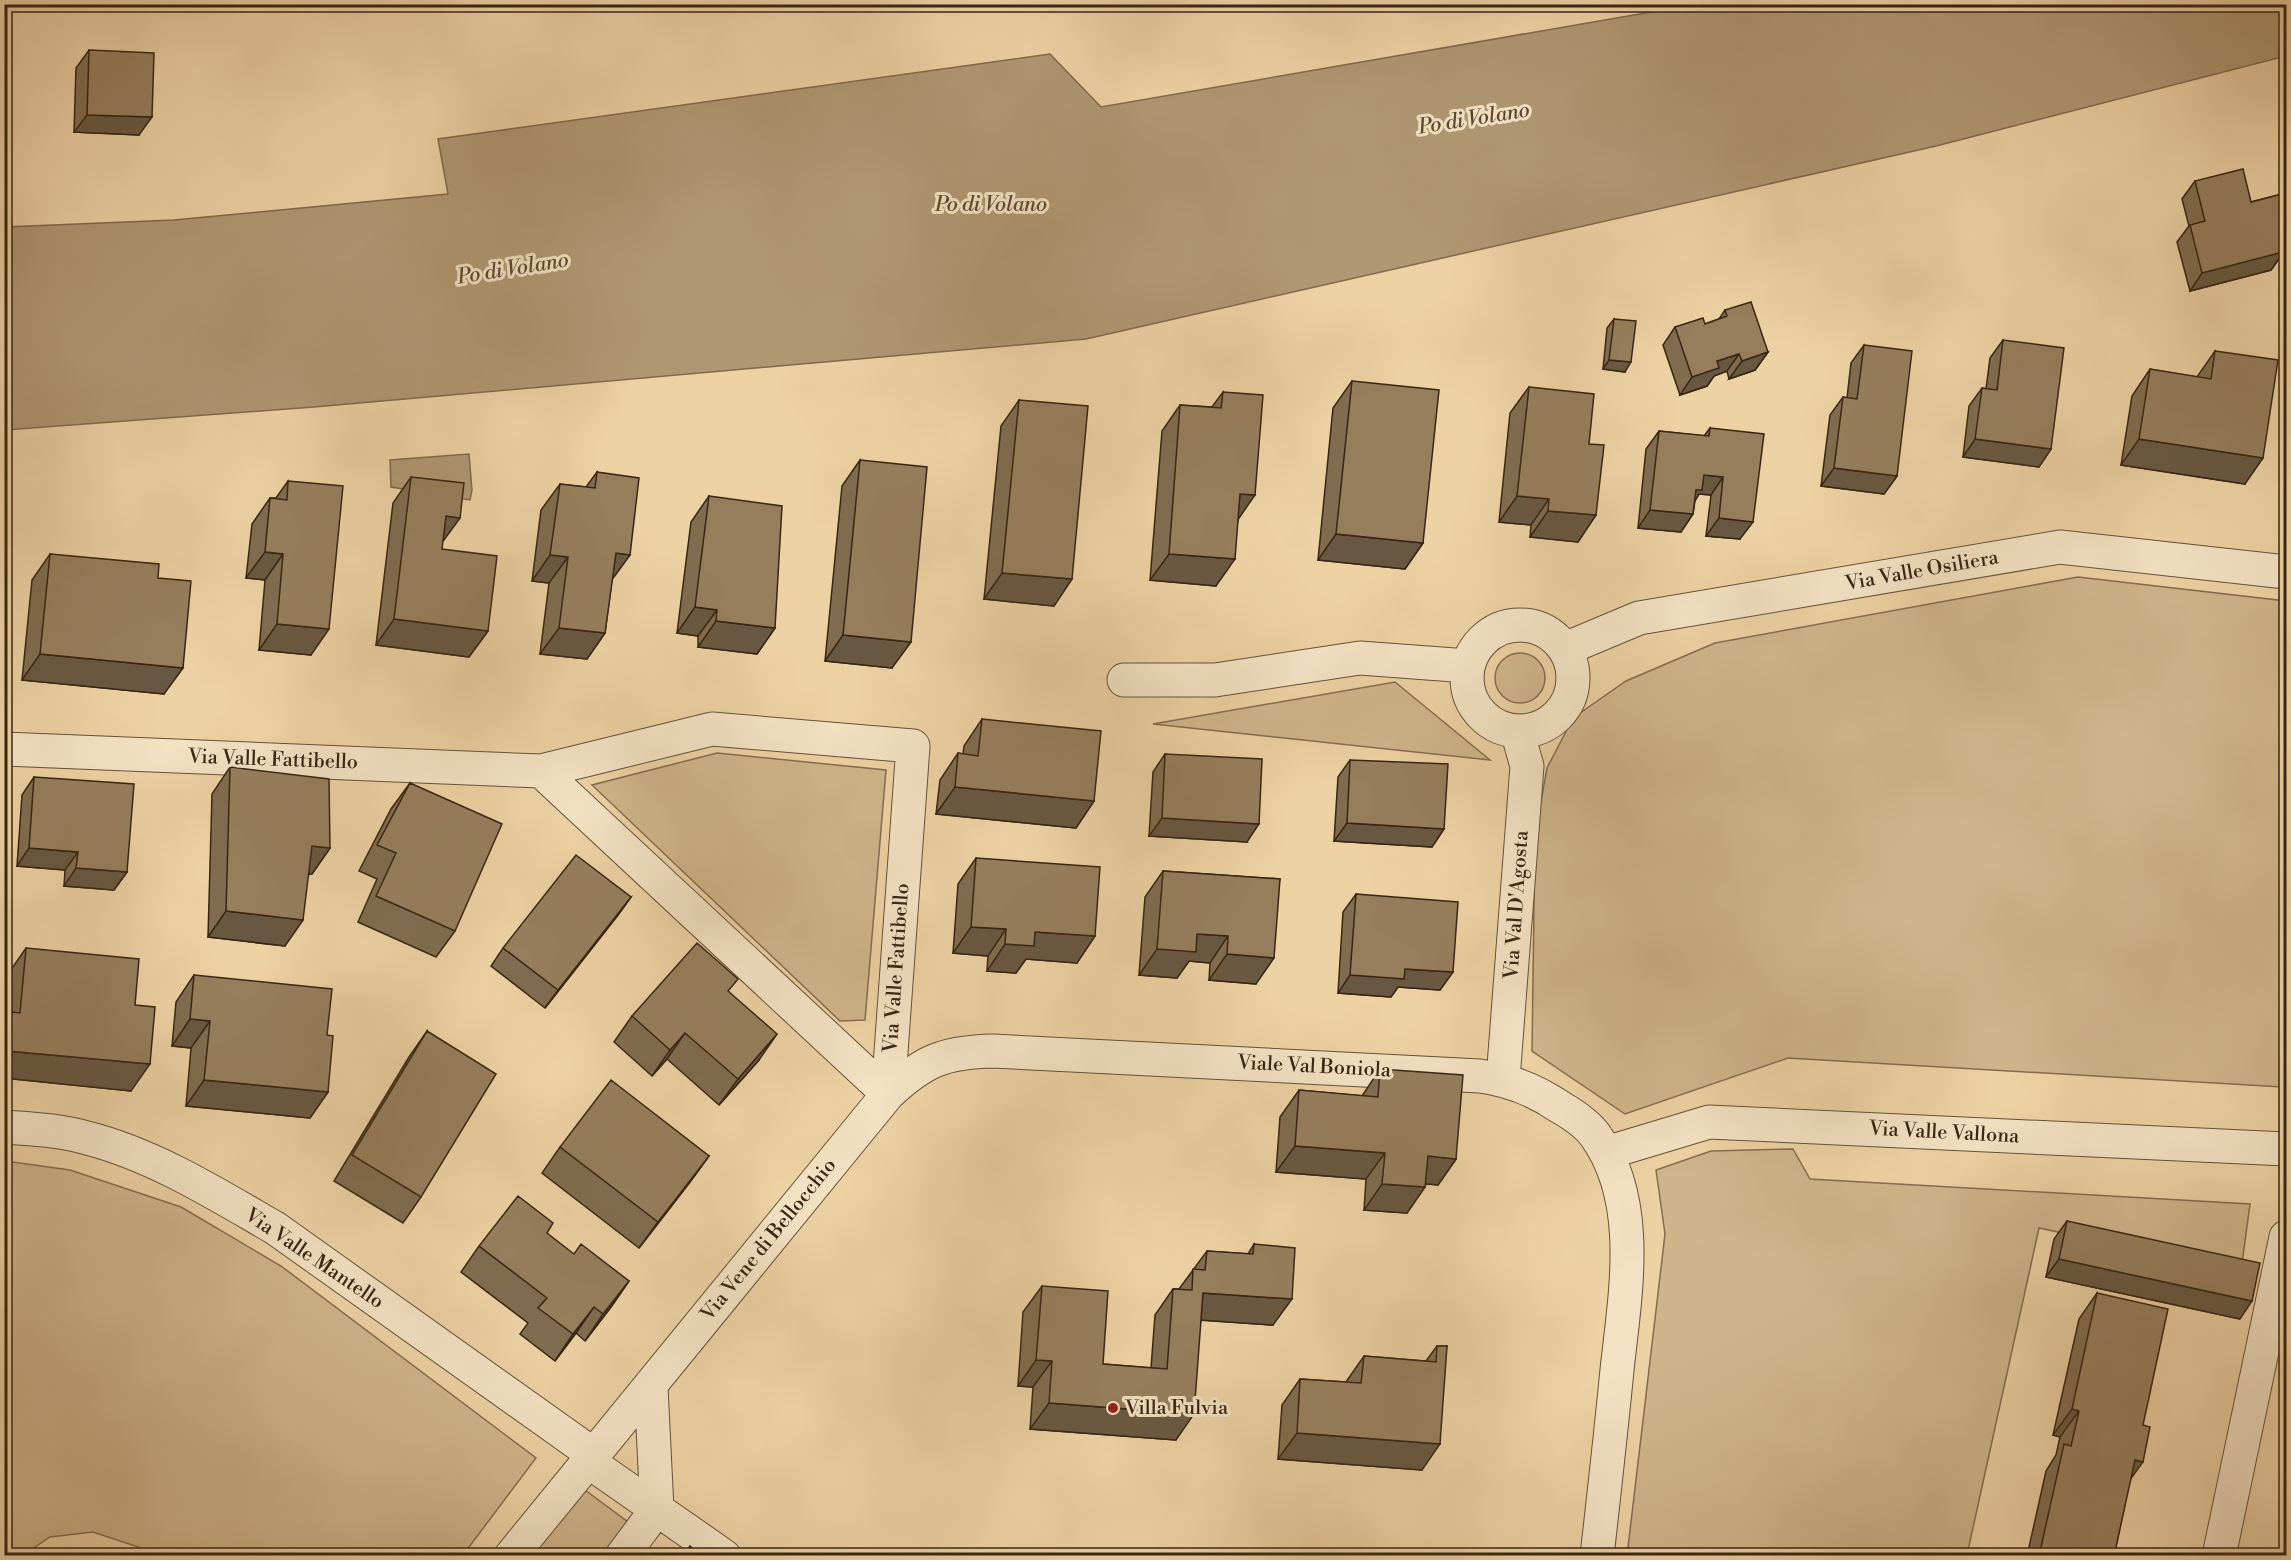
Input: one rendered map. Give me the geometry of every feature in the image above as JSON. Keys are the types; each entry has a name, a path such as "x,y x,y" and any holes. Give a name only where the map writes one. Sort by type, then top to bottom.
{"street":[{"name":"Via Valle Osiliera","path":"1565,649 1639,618 2060,548 2286,572"},
{"path":"1520,625 1537,628 1553,636 1565,649 1572,664 1574,681 1570,697 1562,712 1549,723 1533,730 1516,731 1498,727 1484,717 1472,702 1467,684 1468,666 1475,650 1487,637 1502,628 1520,625"},
{"path":"1124,680 1215,680 1360,658 1468,666"},
{"name":"Via Valle Fattibello","path":"4,749 541,771 712,729 913,746 888,1094"},
{"name":"Via Val D'Agosta","path":"1503,1079 1527,766 1516,731"},
{"name":"Via Valle Fattibello","path":"541,771 888,1094"},
{"name":"Viale Val Boniola","path":"888,1094 910,1074 931,1061 963,1052 983,1051 1480,1076 1503,1079 1527,1088 1574,1116 1594,1134 1606,1153 1624,1203 1627,1237 1623,1315 1597,1556"},
{"name":"Via Vene di Bellocchio","path":"511,1556 888,1094"},
{"name":"Via Valle Vallona","path":"1606,1153 1708,1122 2286,1149"},
{"name":"Via Valle Mantello","path":"4,1127 48,1130 87,1137 123,1149 235,1205 275,1228 592,1459"},
{"path":"2219,1556 2286,1237"},
{"path":"622,1556 657,1509 651,1387"},
{"path":"592,1459 657,1509 724,1556"}],"shaded area":[{"path":"2078,577 2286,601 2286,1056 2282,1087 1788,1058 1625,1114 1532,1051 1535,835 1547,768 1573,718 1626,681 1715,643"},
{"path":"1515,653 1525,653 1538,660 1545,673 1545,683 1538,696 1525,703 1515,703 1506,699 1499,692 1495,683 1495,673 1499,664 1506,657"},
{"path":"1395,682 1490,760 1153,724"},
{"path":"717,753 886,770 865,1020 840,1021 592,785"},
{"path":"1793,1149 1810,1179 2250,1204 2241,1271 2039,1228 1967,1555 1627,1556 1665,1234 1656,1170 1711,1151"},
{"path":"5,1161 70,1170 181,1207 281,1266 536,1458 463,1555 162,1555 93,1532 50,1537 23,1555 5,1555"},
{"path":"585,1490 628,1522 603,1555 530,1556"}],"water":[{"name":"Po di Volano","path":"1678,5 2286,5 2286,56 1936,146 1086,339 314,407 5,430 5,227 174,220 448,194 438,139 1050,54 1101,107 1657,11"},
{"path":"469,454 472,490 470,500 391,487 390,460"}],"building":[{"path":"89,50 154,53 152,117 87,115"},
{"path":"2243,169 2251,202 2286,193 2286,241 2281,242 2283,252 2202,273 2190,225 2205,221 2195,181"},
{"path":"1751,302 1768,352 1742,361 1739,354 1717,361 1719,368 1692,377 1675,327 1703,318 1705,324 1727,316 1725,310"},
{"path":"1614,319 1636,321 1631,362 1609,360"},
{"path":"2003,340 2064,348 2051,449 1975,439 1982,388 1997,390"},
{"path":"1864,345 1912,351 1897,476 1834,468 1843,397 1857,399"},
{"path":"2215,351 2278,360 2263,458 2139,439 2150,369 2211,379"},
{"path":"1352,381 1439,390 1423,543 1336,534"},
{"path":"1529,387 1594,394 1589,444 1604,445 1596,515 1548,511 1549,499 1517,496"},
{"path":"1223,392 1263,395 1255,495 1240,494 1235,559 1169,554 1180,405 1221,408"},
{"path":"1019,400 1088,406 1072,579 1002,573"},
{"path":"1710,428 1764,434 1753,522 1719,518 1723,477 1704,475 1702,490 1696,490 1693,514 1650,510 1659,431 1709,436"},
{"path":"860,460 927,467 911,642 843,635"},
{"path":"597,472 639,478 630,555 616,553 605,633 559,628 568,557 550,555 560,484 595,488"},
{"path":"411,477 464,483 460,518 446,516 442,549 497,556 488,631 394,619"},
{"path":"288,481 343,486 329,629 277,624 283,554 265,552 270,498 287,500"},
{"path":"709,496 782,506 775,628 716,621 717,610 695,607"},
{"path":"50,554 159,564 158,578 191,581 183,668 40,654"},
{"path":"982,719 1101,731 1094,801 955,787 958,753 978,756"},
{"path":"1165,754 1262,759 1259,824 1162,818"},
{"path":"1350,760 1448,764 1444,829 1347,823"},
{"path":"230,767 329,779 330,848 312,846 303,920 226,911"},
{"path":"34,777 134,784 127,872 76,868 78,852 29,848"},
{"path":"410,783 502,824 455,931 376,896 396,853 377,845"},
{"path":"576,855 631,897 558,990 503,948"},
{"path":"976,858 1100,867 1095,936 1035,932 1034,946 1005,944 1006,929 971,927"},
{"path":"1163,871 1280,879 1274,958 1227,954 1228,936 1197,934 1196,952 1157,949"},
{"path":"1356,894 1458,902 1453,972 1405,969 1404,979 1350,975"},
{"path":"697,943 738,979 728,991 777,1034 738,1079 685,1033 670,1050 632,1016"},
{"path":"26,948 139,959 135,1005 155,1007 150,1064 7,1051 11,1012 20,1013"},
{"path":"194,975 332,989 327,1035 333,1036 328,1092 204,1080 210,1021 190,1019"},
{"path":"427,1031 496,1074 421,1197 352,1155"},
{"path":"1380,1069 1463,1075 1456,1159 1428,1156 1425,1187 1382,1184 1385,1153 1295,1146 1299,1090 1378,1097"},
{"path":"611,1080 709,1156 658,1222 560,1147"},
{"path":"518,1196 553,1223 547,1233 574,1254 581,1244 629,1281 603,1314 594,1307 573,1334 538,1308 547,1298 479,1246"},
{"path":"2067,1221 2260,1263 2252,1301 2059,1259"},
{"path":"1254,1244 1295,1248 1292,1299 1203,1293 1194,1414 1049,1403 1052,1361 1036,1360 1042,1286 1108,1291 1103,1364 1167,1369 1173,1289 1192,1290 1193,1269 1205,1270 1207,1251 1253,1254"},
{"path":"2097,1293 2168,1309 2143,1425 2150,1427 2143,1462 2135,1460 2114,1556 2039,1556 2064,1444 2071,1446 2079,1411 2072,1409"},
{"path":"1437,1346 1447,1346 1440,1444 1297,1433 1300,1379 1361,1383 1364,1356 1436,1362"},
{"path":"690,1546 702,1556 682,1556"}],"place":[{"name":"Villa Fulvia","path":"1113,1408"}]}
